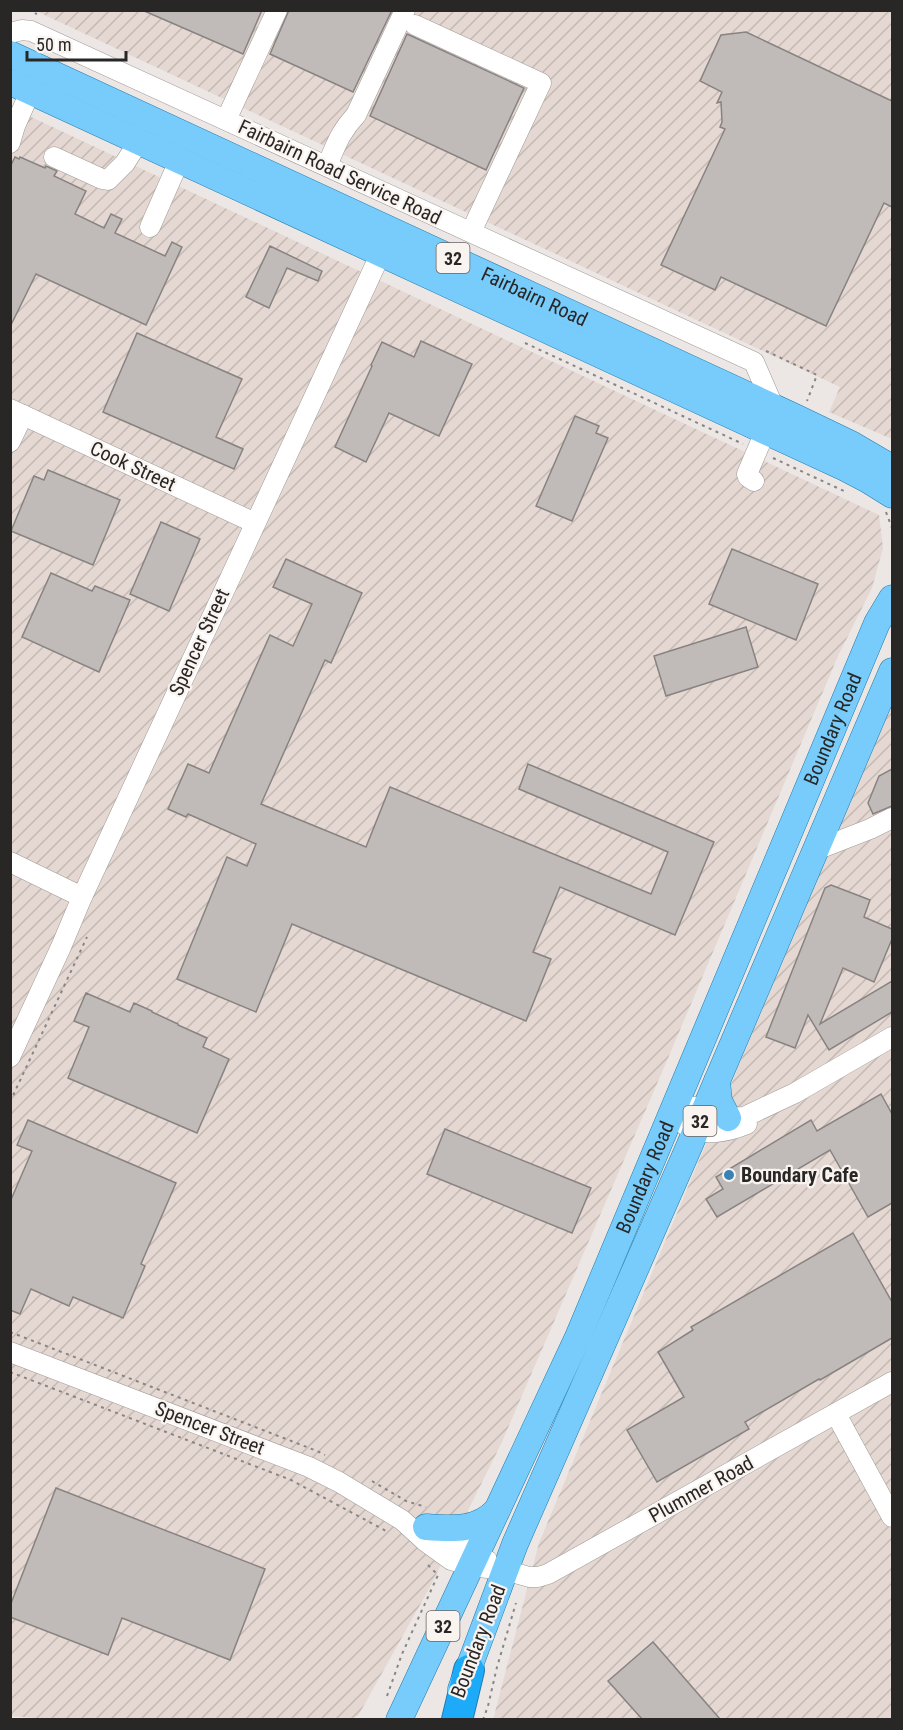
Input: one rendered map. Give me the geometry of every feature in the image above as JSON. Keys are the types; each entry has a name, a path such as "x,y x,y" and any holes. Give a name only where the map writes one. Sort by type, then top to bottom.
{"highway":[{"path":"457,1719 469,1670"}],"main road":[{"name":"Fairbairn Road","path":"10,54 851,444 892,468"},
{"name":"Fairbairn Road","path":"20,87 381,254 761,441 860,476 889,502"},
{"name":"Boundary Road","path":"392,1710 474,1559 578,1336 877,623 892,598"},
{"name":"Boundary Road","path":"448,1719 469,1670 505,1570 720,1101 717,1081 892,671"},
{"path":"426,1527 464,1527 488,1520 497,1510"}],"street":[{"path":"226,120 277,10"},
{"path":"327,166 343,130 356,116 410,18 541,83 471,232"},
{"name":"Fairbairn Road Service Road","path":"10,33 22,30 31,31 754,362 774,408"},
{"path":"10,143 15,126 20,87"},
{"path":"54,157 108,180 125,163 139,141"},
{"path":"150,227 179,161"},
{"name":"Spencer Street","path":"10,1057 61,947 81,897 392,230"},
{"path":"10,442 17,412"},
{"name":"Cook Street","path":"17,412 255,523"},
{"path":"754,481 747,474 761,441"},
{"path":"832,812 839,822 862,832"},
{"path":"816,850 892,818"},
{"path":"10,862 81,897"},
{"path":"671,1110 693,1107 707,1127 736,1129 750,1123 795,1093 892,1037"},
{"name":"Spencer Street","path":"10,1352 286,1457 339,1482 399,1528 426,1542 451,1560 474,1559"},
{"name":"Plummer Road","path":"474,1559 529,1577 548,1574 892,1382"},
{"path":"836,1414 892,1516"},
{"name":"Spencer Street","path":"399,1528 426,1527 474,1559"}],"path":[{"path":"518,340 761,441 853,495"},
{"path":"889,502 892,528"},
{"path":"10,1102 87,937"},
{"path":"10,1372 291,1480 399,1528"},
{"path":"392,1710 402,1654 438,1575 425,1563"},
{"path":"483,1719 516,1603"}],"shaded area":[{"path":"36,11 892,11 892,439 829,412 840,387"},
{"path":"10,107 879,515 883,548 872,588 838,656 669,1056 501,1444 430,1587 358,1716 350,1719 59,1720 11,1716"},
{"path":"892,699 892,1719 493,1720 539,1543"}],"building":[{"path":"142,10 262,10 243,54"},
{"path":"289,10 392,10 353,92 270,54"},
{"path":"746,32 892,101 892,207 884,203 826,326 721,277 715,290 661,265 725,129 720,127 721,102 717,103 722,92 700,81 721,35"},
{"path":"407,34 524,88 486,170 370,116"},
{"path":"15,157 57,171 54,176 86,191 75,214 104,228 111,214 122,219 115,233 165,256 172,242 182,247 146,325 36,274 10,327 10,167"},
{"path":"270,246 322,271 318,281 287,268 269,308 246,297"},
{"path":"137,333 242,379 216,437 243,449 234,469 103,412"},
{"path":"421,341 472,364 439,436 389,413 366,462 335,447 382,342 414,357"},
{"path":"575,416 599,426 596,433 608,438 572,521 536,506"},
{"path":"48,470 120,500 93,565 11,531 34,476 44,480"},
{"path":"161,522 200,539 169,611 130,594"},
{"path":"732,549 818,584 796,640 709,604"},
{"path":"286,559 362,593 331,663 325,660 261,804 366,847 390,787 651,894 668,852 519,789 528,764 714,842 675,935 560,887 533,952 551,959 526,1021 292,924 256,1012 177,979 227,857 247,866 256,844 188,814 186,817 168,809 188,764 209,773 270,635 293,646 312,604 273,587"},
{"path":"51,573 92,591 95,586 130,600 99,672 22,637"},
{"path":"746,627 758,667 666,696 654,656"},
{"path":"892,769 892,806 873,814 868,803 879,776"},
{"path":"831,885 870,900 864,917 892,929 892,939 874,982 843,968 820,1024 892,981 892,1012 829,1050 808,1015 795,1048 766,1037 825,888"},
{"path":"86,993 130,1012 134,1003 152,1011 207,1038 203,1047 229,1059 197,1133 68,1078 89,1027 74,1021"},
{"path":"881,1094 892,1114 892,1203 868,1217 830,1150 717,1217 706,1199 723,1189 716,1177 811,1120 817,1131"},
{"path":"28,1120 176,1183 141,1264 145,1266 123,1318 73,1297 69,1306 31,1289 20,1314 10,1310 10,1202 32,1151 17,1145"},
{"path":"445,1129 591,1188 572,1233 427,1174"},
{"path":"853,1233 892,1302 892,1338 745,1422 749,1429 657,1482 627,1430 684,1397 658,1352 693,1330 691,1327"},
{"path":"56,1488 265,1569 230,1660 122,1618 108,1655 10,1617 10,1606"},
{"path":"653,1642 720,1719 642,1719 608,1681"}],"place":[{"name":"Boundary Cafe","path":"729,1175"}]}
